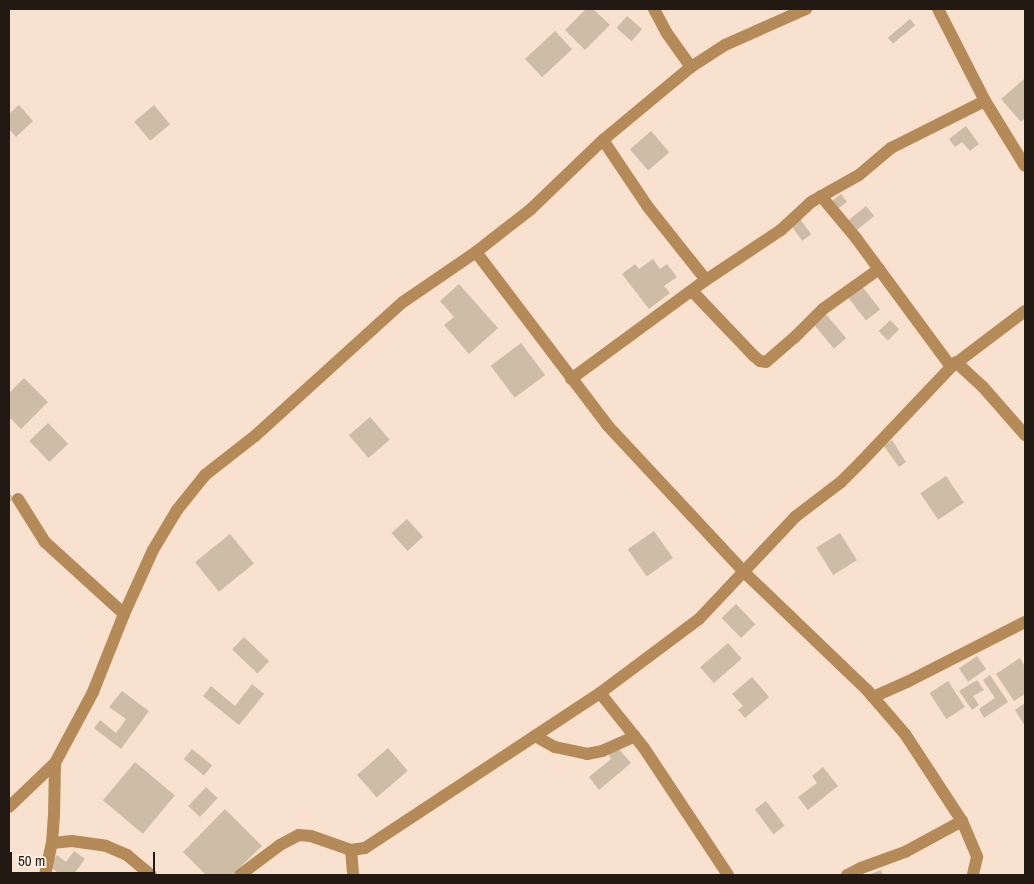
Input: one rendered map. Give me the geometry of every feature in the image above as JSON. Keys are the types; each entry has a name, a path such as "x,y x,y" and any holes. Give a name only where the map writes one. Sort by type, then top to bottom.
{"street":[{"path":"654,9 666,32 691,68"},
{"path":"9,807 55,763 93,692 124,614 153,550 177,510 205,475 256,436 403,302 476,252 531,209 603,140 691,68 725,44 806,9"},
{"path":"938,9 985,102 1025,166"},
{"path":"571,379 706,280 781,230 811,202 859,175 891,148 985,102"},
{"path":"603,140 648,207 706,280"},
{"path":"821,196 953,364 989,394 1025,435"},
{"path":"476,252 608,426 745,573 872,696 905,734 962,820 977,857 974,875"},
{"path":"692,291 754,356 760,361 766,362 794,338 823,308 879,269"},
{"path":"240,875 280,845 299,835 310,836 351,850 371,845 600,692 699,619 745,573 795,518 861,462 953,364 1025,311"},
{"path":"18,499 45,542 124,614"},
{"path":"872,696 907,682 1025,622"},
{"path":"600,692 635,736 728,875"},
{"path":"535,736 555,747 587,754 602,751 635,736"},
{"path":"45,875 52,843 55,763"},
{"path":"847,875 912,849 962,820"},
{"path":"52,843 72,841 106,846 126,855 151,875"},
{"path":"351,850 353,875"}],"building":[{"path":"586,9 593,9 610,25 585,50 565,30"},
{"path":"627,16 642,29 632,41 617,28"},
{"path":"910,19 915,25 893,44 888,38"},
{"path":"555,31 572,49 542,77 525,59"},
{"path":"1025,78 1025,118 1021,122 1001,99"},
{"path":"19,105 33,121 16,137 9,129 9,114"},
{"path":"154,105 170,124 150,141 134,122"},
{"path":"966,126 979,144 970,151 962,142 955,147 949,139"},
{"path":"651,131 669,152 648,171 630,149"},
{"path":"841,194 847,202 838,209 832,201"},
{"path":"866,206 874,216 856,231 848,220"},
{"path":"800,219 811,234 802,241 791,225"},
{"path":"653,259 660,269 667,264 677,277 664,286 670,293 649,309 622,274 635,264 639,269"},
{"path":"459,284 498,328 469,354 444,325 454,317 440,301"},
{"path":"861,285 880,309 866,321 847,296"},
{"path":"825,313 846,338 834,349 813,323"},
{"path":"890,320 899,329 888,341 879,331"},
{"path":"521,343 545,375 515,398 491,366"},
{"path":"24,378 48,402 21,429 9,417 9,393"},
{"path":"370,417 390,440 369,458 349,435"},
{"path":"48,423 68,444 49,462 29,441"},
{"path":"892,440 906,462 899,467 884,446"},
{"path":"946,476 964,503 938,520 920,493"},
{"path":"9,493 14,498 9,503"},
{"path":"407,519 423,537 407,551 391,533"},
{"path":"654,531 673,558 647,576 628,549"},
{"path":"840,533 857,560 833,575 816,548"},
{"path":"230,534 254,564 219,592 195,562"},
{"path":"736,604 755,624 741,638 722,618"},
{"path":"244,637 269,661 257,674 232,649"},
{"path":"728,643 742,659 714,683 700,667"},
{"path":"977,656 986,669 968,682 959,669"},
{"path":"1020,658 1025,667 1025,694 1014,701 996,674"},
{"path":"990,675 1008,702 984,718 979,709 995,698 983,680"},
{"path":"752,677 769,697 745,718 738,710 743,706 732,694"},
{"path":"977,680 984,690 973,696 979,705 972,710 959,691"},
{"path":"948,681 965,707 946,719 930,693"},
{"path":"252,684 264,694 239,725 203,696 211,686 235,706"},
{"path":"122,691 149,711 121,749 94,728 100,720 116,733 126,719 109,707"},
{"path":"1025,703 1025,726 1015,710"},
{"path":"617,747 631,763 599,790 589,777 611,759 608,754"},
{"path":"388,748 408,771 377,798 357,775"},
{"path":"192,749 212,765 204,775 184,759"},
{"path":"135,762 175,795 143,834 103,800"},
{"path":"823,767 838,786 808,810 798,797 817,783 812,776"},
{"path":"206,787 218,798 200,817 188,806"},
{"path":"766,801 785,826 773,834 755,809"},
{"path":"225,809 262,846 232,875 206,875 183,852"},
{"path":"74,851 85,859 73,875 61,875 49,866 57,855 66,862"},
{"path":"881,870 883,875 868,875"}]}
